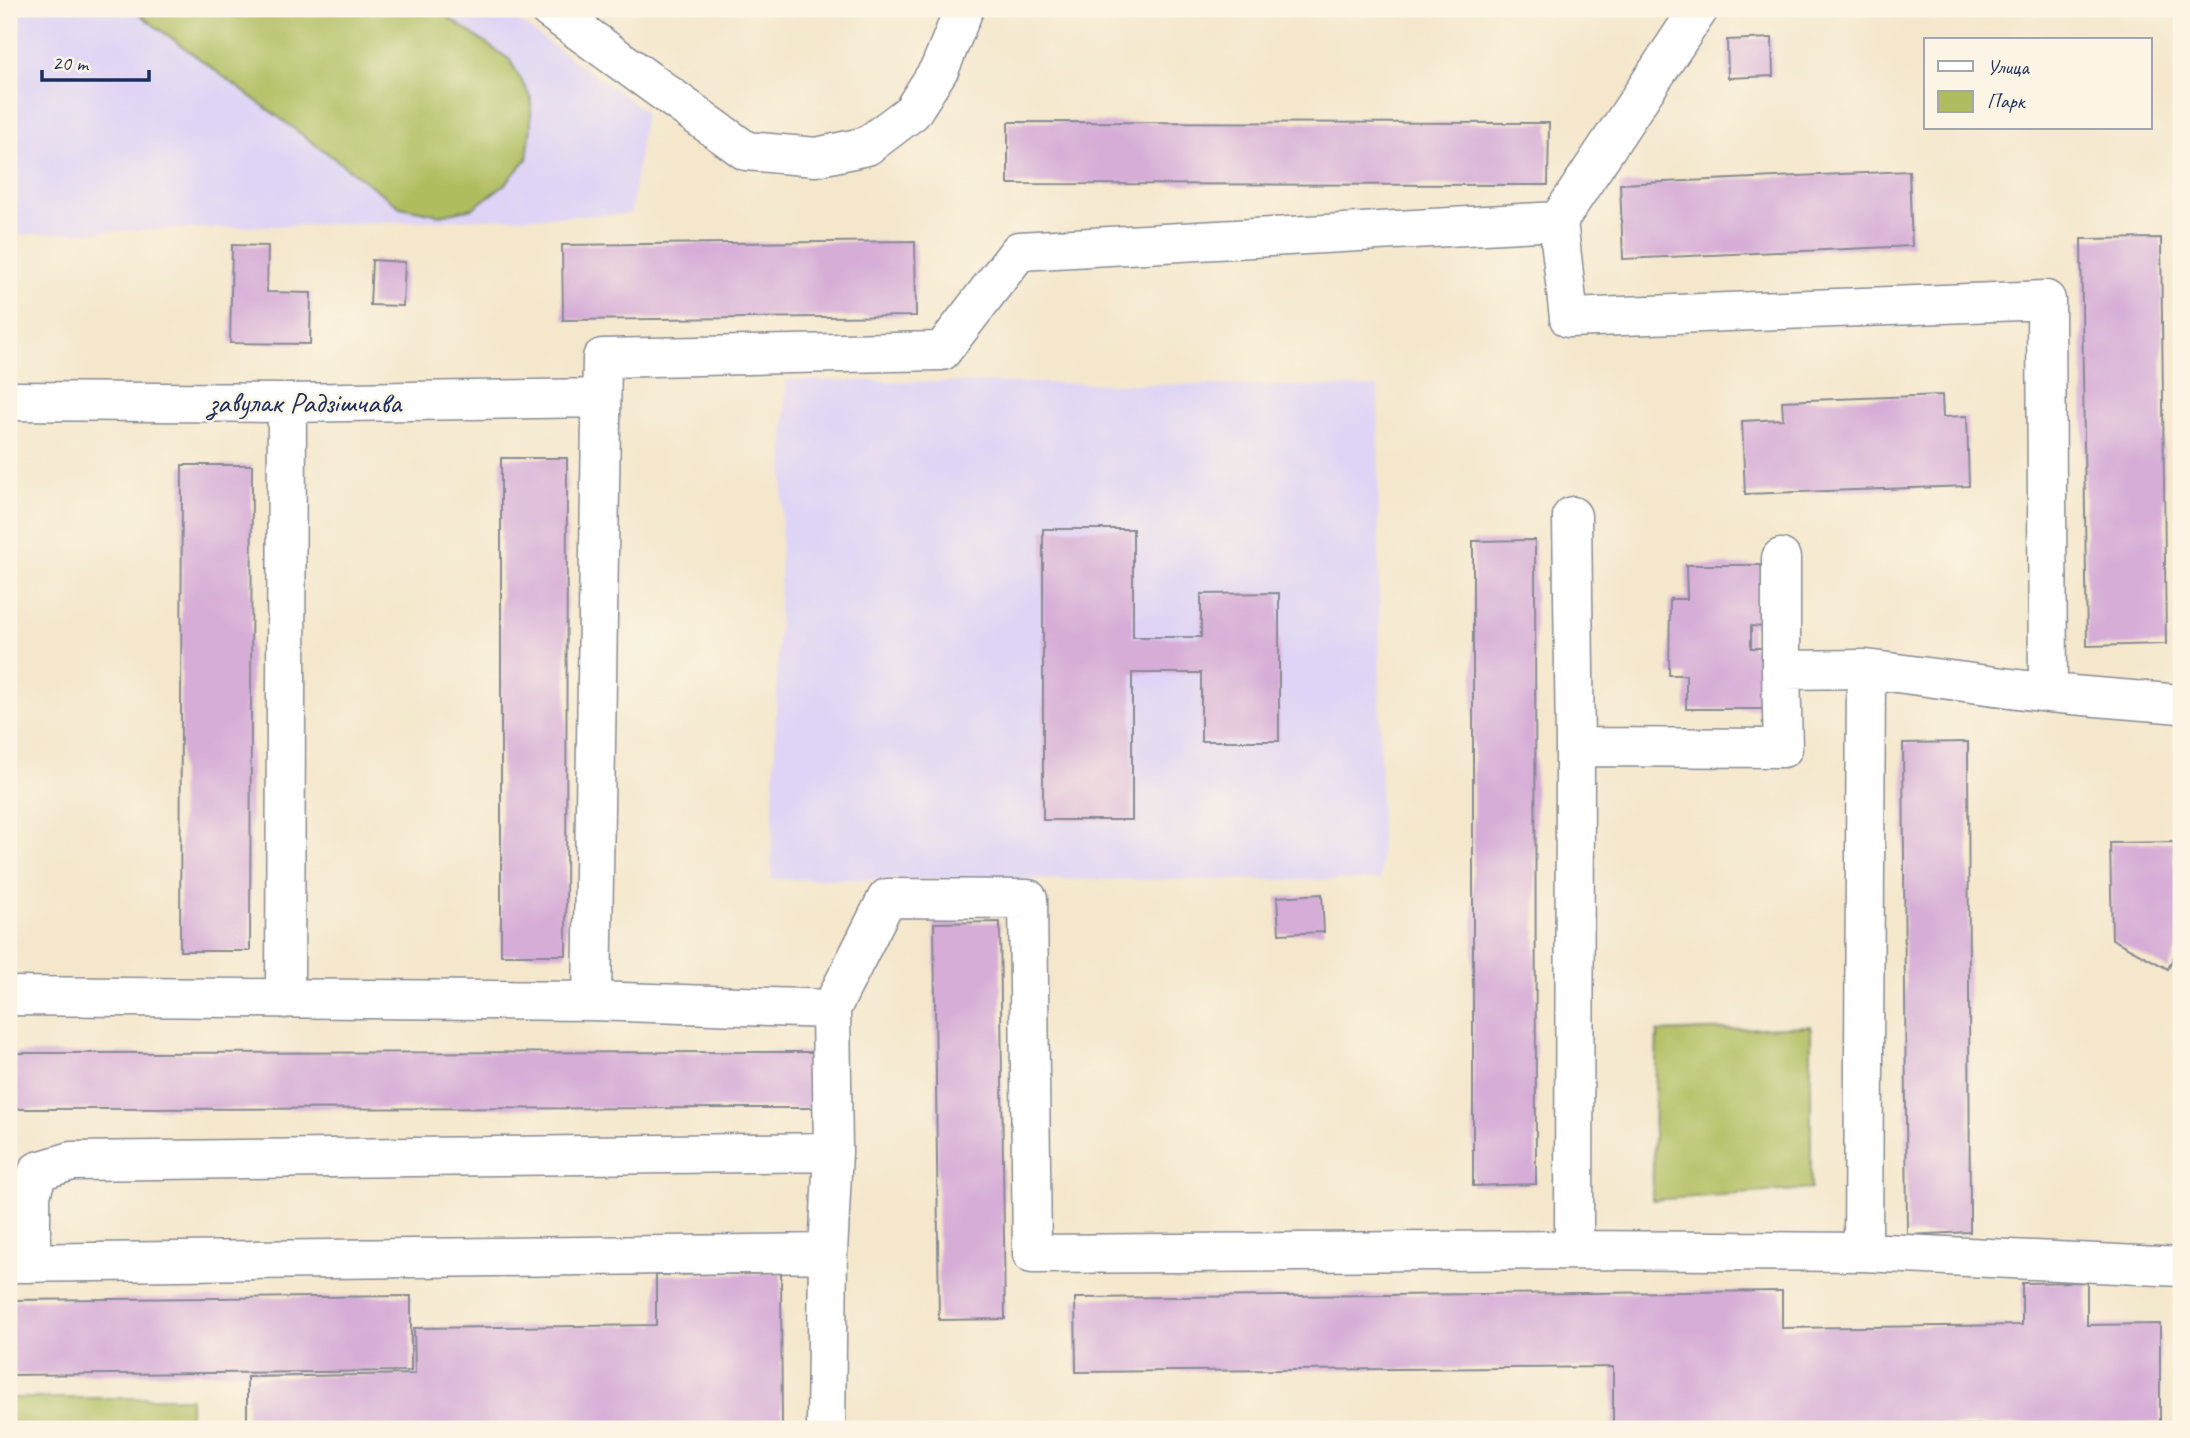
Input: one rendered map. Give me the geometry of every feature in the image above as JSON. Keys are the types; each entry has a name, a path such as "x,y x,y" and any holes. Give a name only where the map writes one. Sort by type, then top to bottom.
{"street":[{"path":"549,9 746,151 816,157 867,146 912,112 940,68 964,9"},
{"path":"1694,10 1558,222 1569,318 2046,300 2048,692"},
{"path":"592,1001 602,358 942,351 1019,251 1558,222"},
{"name":"завулак Радзішчава","path":"9,401 287,403 601,398"},
{"path":"285,999 287,403"},
{"path":"1572,516 1575,747 1574,1250"},
{"path":"1575,747 1783,748 1781,558"},
{"path":"1863,1252 1866,669"},
{"path":"1781,670 1866,669 2048,692 2181,704"},
{"path":"826,1429 828,1253 833,1152 831,1009 887,898 1028,899 1031,1254 1574,1250 1863,1252 2181,1267"},
{"path":"9,996 592,1001 831,1009"},
{"path":"828,1253 20,1263 31,1195 38,1171 72,1161 833,1152"}],"shaded area":[{"path":"9,9 501,9 645,111 631,214 9,235"},
{"path":"786,380 1378,387 1381,880 771,879"}],"green space":[{"path":"132,9 436,9 510,60 531,98 527,159 505,184 473,208 440,215 400,207"},
{"path":"1811,1026 1811,1189 1652,1200 1657,1032"},
{"path":"9,1398 190,1398 190,1429 9,1429"}],"building":[{"path":"1772,38 1773,76 1728,78 1727,40"},
{"path":"1008,122 1549,123 1548,185 1008,184"},
{"path":"1909,171 1912,246 1623,259 1620,184"},
{"path":"2161,238 2166,644 2087,646 2081,239"},
{"path":"915,241 916,316 563,320 562,245"},
{"path":"232,245 268,246 267,292 311,293 310,344 230,343"},
{"path":"372,260 405,262 403,306 370,305"},
{"path":"1942,395 1943,417 1967,416 1969,486 1745,494 1742,421 1783,419 1782,401"},
{"path":"501,458 567,458 566,955 501,955"},
{"path":"182,465 252,465 250,951 180,951"},
{"path":"1043,529 1133,529 1133,637 1201,637 1201,594 1279,593 1279,741 1201,741 1201,673 1132,673 1132,820 1043,820"},
{"path":"1535,540 1536,1184 1473,1186 1473,541"},
{"path":"1686,565 1764,565 1764,627 1751,626 1751,648 1763,648 1763,709 1686,709 1686,675 1669,675 1670,599 1687,599"},
{"path":"1968,742 1970,1232 1907,1235 1903,743"},
{"path":"2174,842 2174,862 2181,865 2181,941 2168,969 2112,939 2110,843"},
{"path":"1322,894 1324,932 1279,934 1277,897"},
{"path":"1000,922 1005,1319 939,1320 934,923"},
{"path":"813,1052 813,1108 14,1109 14,1053"},
{"path":"781,1273 782,1429 247,1429 247,1377 415,1374 414,1328 656,1325 656,1275"},
{"path":"2087,1282 2087,1325 2160,1324 2160,1423 1613,1429 1613,1367 1076,1372 1075,1298 1782,1291 1782,1328 2022,1325 2022,1283"},
{"path":"411,1296 411,1371 9,1375 9,1300"}]}
